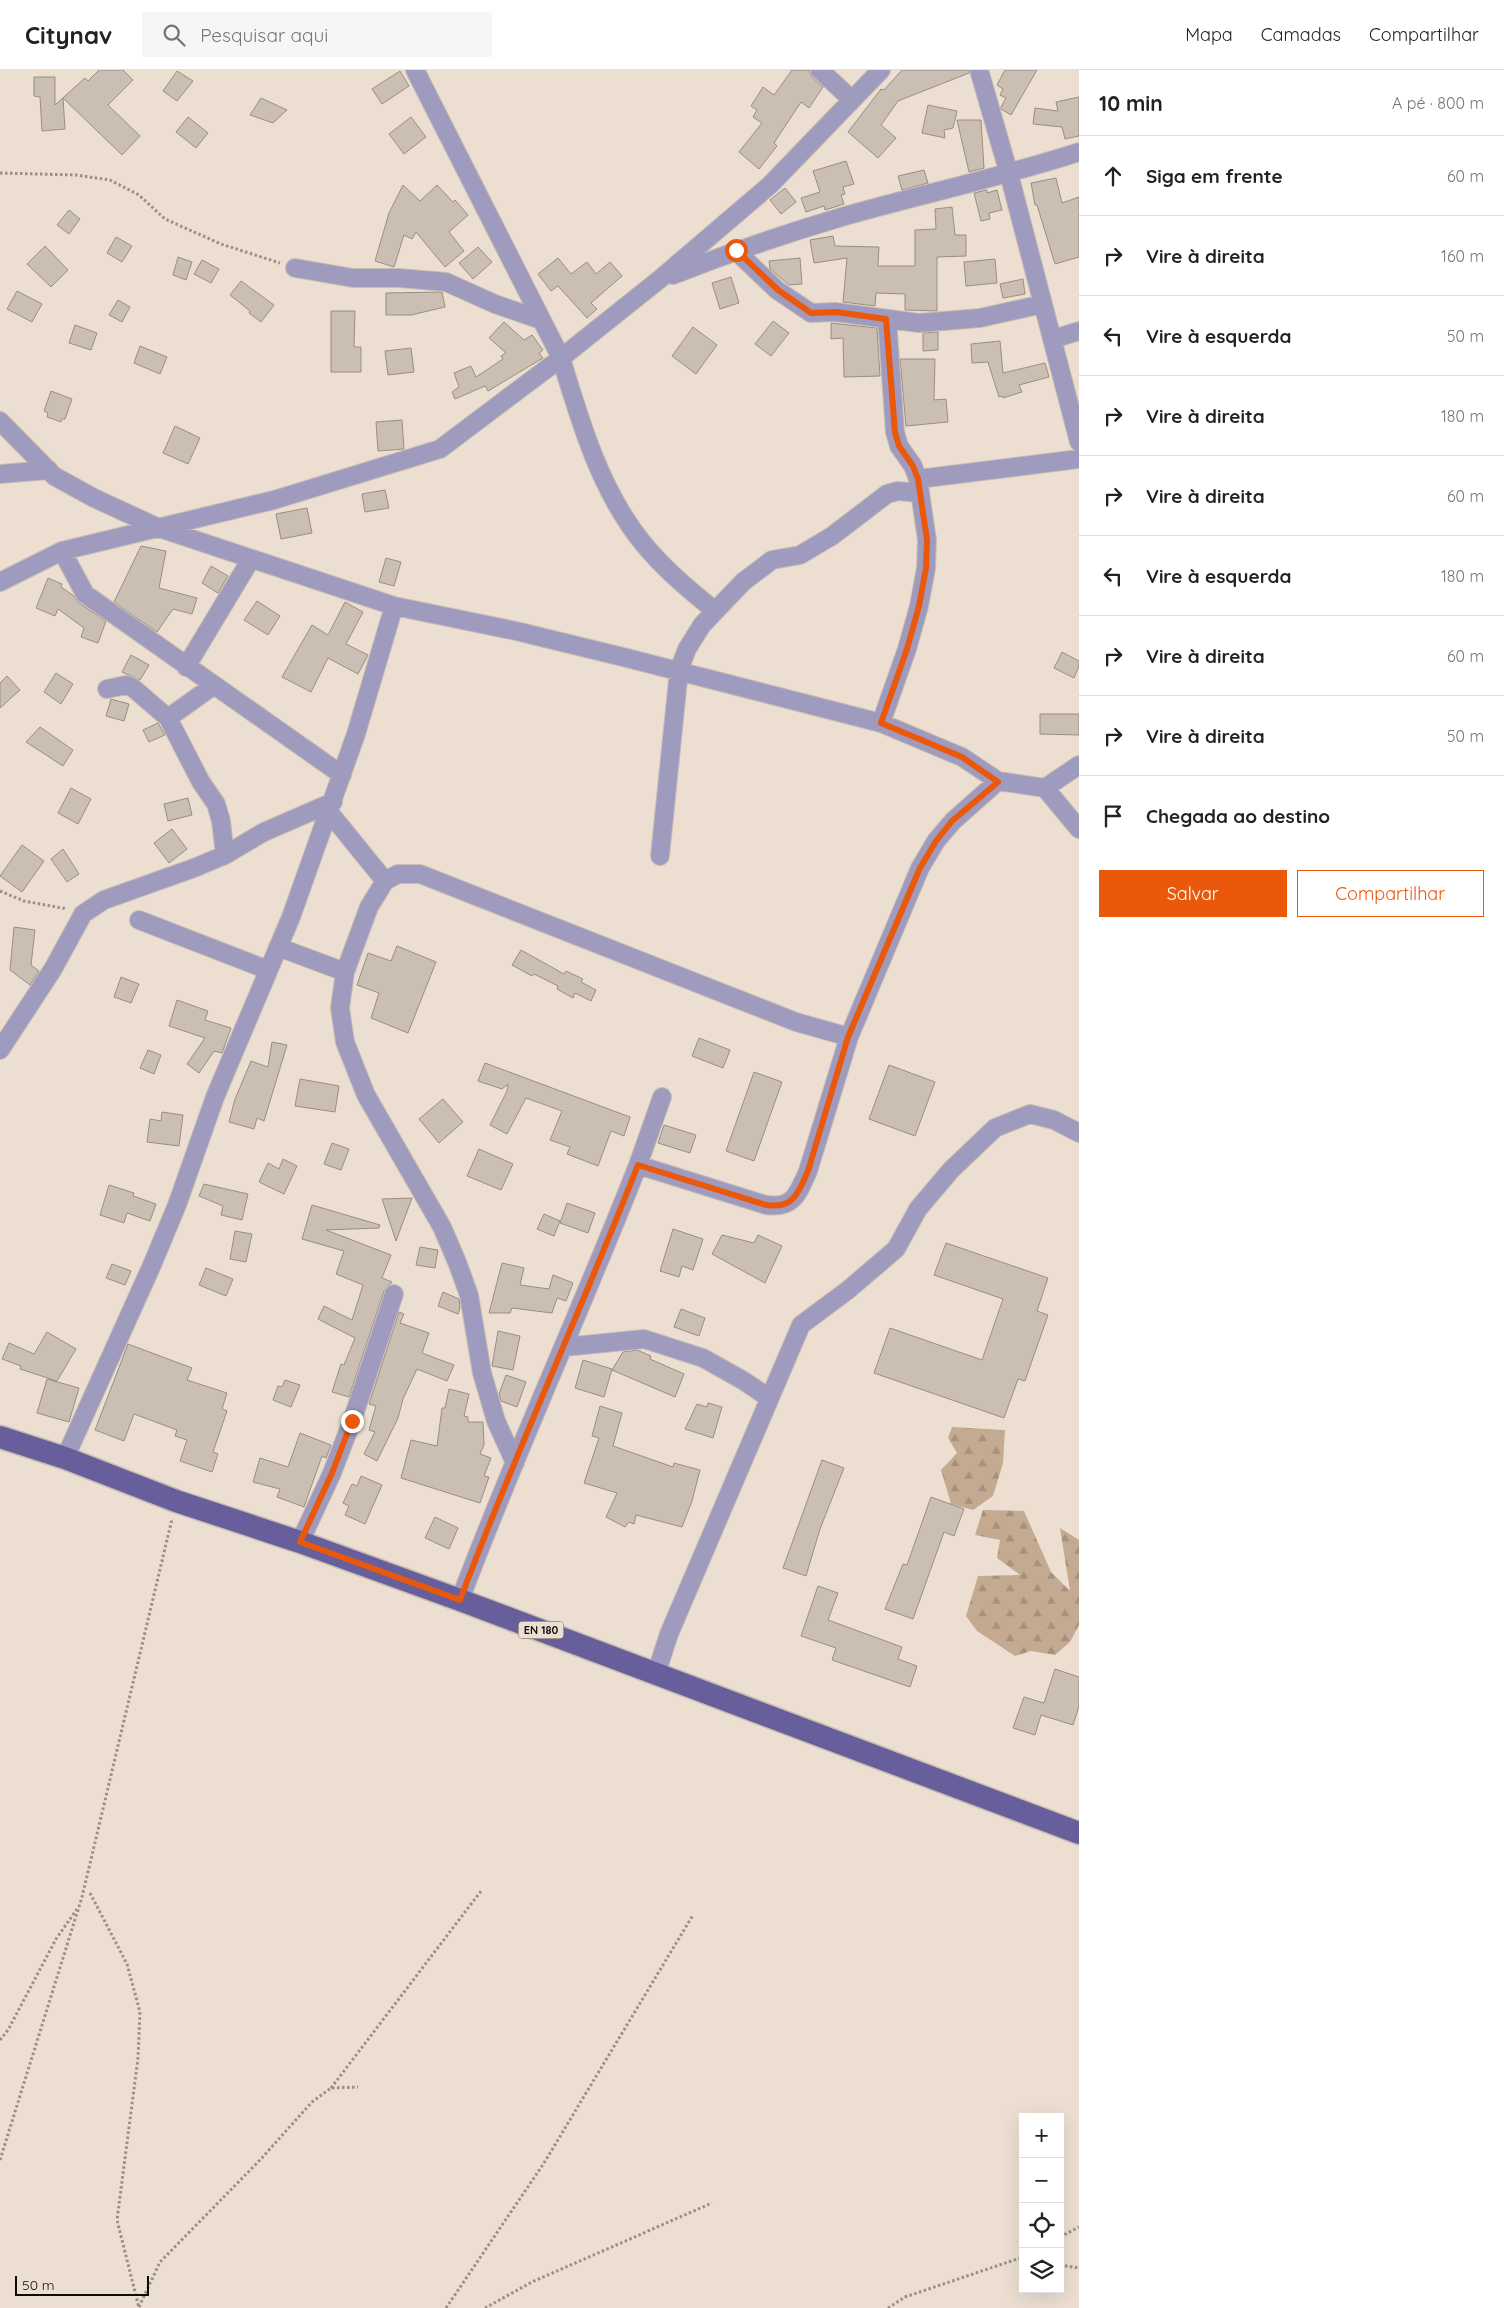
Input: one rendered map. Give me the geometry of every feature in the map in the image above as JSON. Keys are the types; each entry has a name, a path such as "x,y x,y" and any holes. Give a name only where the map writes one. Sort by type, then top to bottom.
{"main road":[{"name":"EN 180","path":"0,1437 65,1458 176,1501 300,1542 460,1600 1079,1833"}],"street":[{"path":"415,70 561,358 574,403 595,458 617,506 641,541 668,572 714,610"},
{"path":"820,70 852,100"},
{"path":"0,582 62,551 274,500 440,449 561,358 660,279 770,185 881,70"},
{"path":"979,70 1009,174 1079,442"},
{"path":"660,279 736,250 843,216 954,186 1009,174 1079,152"},
{"path":"736,250 778,290 811,313 836,312 919,323 980,318 1043,304"},
{"path":"294,268 353,278 399,278 446,282 495,304 541,320"},
{"path":"881,723 907,649 919,606 926,568 927,540 913,466 899,446 895,432 886,319"},
{"path":"1053,338 1079,331"},
{"path":"0,421 54,476 89,496 159,528 394,606 516,631 679,670 881,723 962,757 998,782 1045,788 1079,765"},
{"path":"660,856 679,670 687,649 714,610 762,566 772,560 800,555 832,536 888,494 918,486 1079,459"},
{"path":"0,474 49,470"},
{"path":"62,551 85,594 186,667 342,775"},
{"path":"186,667 251,559"},
{"path":"65,1458 152,1265 177,1204 215,1097 305,880 371,687 394,606"},
{"path":"107,689 126,685 168,718 201,782 216,804 226,855"},
{"path":"168,718 213,686"},
{"path":"638,1165 766,1205 780,1207 790,1202 799,1190 808,1171 848,1037 924,861 936,841 952,821 998,782"},
{"path":"1045,788 1079,829"},
{"path":"0,1050 53,969 83,914 104,900 226,855 264,832 331,807"},
{"path":"331,807 385,881"},
{"path":"515,1463 496,1420 482,1373 469,1295 458,1262 442,1227 366,1095 345,1042 340,1008 345,972 369,907 385,881 398,874 420,874 796,1022 848,1037"},
{"path":"138,920 268,970"},
{"path":"278,947 345,972"},
{"path":"460,1600 487,1528 564,1347 638,1165 662,1097"},
{"path":"656,1674 672,1625 801,1325 848,1290 896,1250 918,1209 952,1170 995,1128 1030,1114 1054,1120 1079,1133"},
{"path":"300,1542 332,1473 352,1421 394,1294"},
{"path":"564,1347 644,1339 703,1358 744,1380 769,1398"}],"path":[{"path":"0,173 76,175 110,180 139,195 165,219 221,244 294,268"},
{"path":"0,891 24,901 52,905 83,914"},
{"path":"0,2160 78,1907 176,1501"},
{"path":"138,2308 160,2262 260,2160 312,2102 331,2088 481,1891"},
{"path":"90,1893 128,1964 140,2012 138,2058 116,2220 138,2308"},
{"path":"0,2040 8,2030 56,1939 78,1907"},
{"path":"446,2308 544,2162 693,1915"},
{"path":"331,2088 358,2087"},
{"path":"485,2308 532,2282 712,2203"},
{"path":"1064,2235 1079,2227"},
{"path":"888,2308 906,2297 1019,2258"},
{"path":"1064,2266 1079,2268"}],"green space":[{"path":"952,1427 1005,1430 1003,1463 993,1496 973,1510 951,1504 941,1470 957,1453 948,1438"},
{"path":"983,1510 1024,1511 1051,1572 1070,1591 1060,1528 1079,1540 1079,1625 1070,1642 1055,1655 1031,1651 1015,1656 977,1631 966,1616 978,1576 1020,1575 997,1558 1000,1540 975,1535"}],"building":[{"path":"99,70 123,70 133,80 108,105 140,136 122,155 63,98 65,129 42,131 40,97 34,96 34,77 55,77 55,105 85,78 88,81"},
{"path":"792,70 809,70 812,77 823,87 809,108 801,102 774,143 777,146 759,169 739,152 762,123 753,117 757,110 751,106 763,87 774,95"},
{"path":"902,70 969,70 969,73 898,101 881,125 896,138 878,158 848,132 881,89 884,90"},
{"path":"1005,70 1037,70 1011,115 1001,109 1006,98 1000,95 1003,89 997,85"},
{"path":"177,71 193,81 177,101 163,91"},
{"path":"400,71 409,86 382,104 372,89"},
{"path":"1079,97 1079,136 1065,139 1062,127 1033,124 1035,108 1058,111 1056,102"},
{"path":"261,98 287,110 273,123 250,115"},
{"path":"928,105 957,111 953,128 944,130 945,138 922,133"},
{"path":"188,117 208,133 196,148 176,132"},
{"path":"411,117 426,137 404,154 389,134"},
{"path":"957,120 981,120 984,168 969,172"},
{"path":"846,161 854,184 843,187 845,194 841,195 844,204 825,210 824,206 806,212 801,198 820,192 813,171"},
{"path":"924,170 928,183 902,190 898,176"},
{"path":"1056,178 1062,203 1079,197 1079,257 1055,264 1037,205 1035,205 1031,183"},
{"path":"403,185 420,201 437,185 453,202 455,200 468,215 449,232 464,251 445,267 416,232 412,239 404,235 394,267 375,261 389,213"},
{"path":"785,188 796,202 781,214 770,200"},
{"path":"987,190 987,193 997,190 1002,210 989,213 990,219 981,221 974,193"},
{"path":"952,207 955,235 966,235 966,256 937,257 937,311 905,310 905,294 876,293 875,306 843,302 847,258 814,263 810,240 833,236 835,246 879,247 878,266 915,266 915,230 936,229 935,209"},
{"path":"69,210 80,219 69,234 57,225"},
{"path":"116,237 132,246 122,262 107,253"},
{"path":"45,246 68,270 51,287 27,264"},
{"path":"478,247 492,262 473,279 459,263"},
{"path":"178,257 192,262 186,280 173,275"},
{"path":"558,258 571,274 587,262 596,274 610,262 622,276 591,303 597,309 587,318 558,286 551,291 538,274"},
{"path":"800,258 802,284 789,285 770,269 769,261"},
{"path":"995,259 997,283 966,286 964,262"},
{"path":"202,260 219,269 211,283 194,274"},
{"path":"731,277 739,303 720,309 712,283"},
{"path":"1023,279 1025,294 1003,298 1000,284"},
{"path":"241,281 274,305 261,322 230,295"},
{"path":"17,291 42,304 32,322 7,309"},
{"path":"442,292 445,307 411,315 386,315 386,293"},
{"path":"118,300 130,307 122,322 109,315"},
{"path":"331,311 355,311 354,347 361,347 361,372 331,372"},
{"path":"773,321 789,333 771,356 755,344"},
{"path":"504,322 524,340 532,335 543,350 539,353 543,358 488,391 485,386 455,399 452,392 459,387 454,373 471,366 476,377 503,359 501,356 506,353 489,338"},
{"path":"831,323 877,328 880,376 844,377 843,338 831,339"},
{"path":"75,325 97,333 91,350 69,343"},
{"path":"693,327 717,345 696,374 672,356"},
{"path":"938,332 938,350 923,351 923,333"},
{"path":"1000,341 1003,373 1045,363 1049,377 1019,385 1022,392 1003,398 1003,396 999,397 988,362 972,363 971,344"},
{"path":"140,346 167,357 160,374 134,363"},
{"path":"411,348 414,372 388,375 385,351"},
{"path":"900,359 935,359 934,400 946,399 948,422 906,426"},
{"path":"51,391 72,399 65,419 62,419 61,422 47,417 48,413 44,411"},
{"path":"402,420 404,449 378,451 376,422"},
{"path":"175,426 200,438 188,464 163,453"},
{"path":"385,490 389,508 365,512 362,494"},
{"path":"307,508 312,533 281,539 276,514"},
{"path":"141,546 166,551 159,588 197,598 192,614 173,609 157,632 114,602"},
{"path":"386,558 401,562 394,586 379,582"},
{"path":"211,566 228,576 218,593 202,583"},
{"path":"48,578 62,584 61,587 74,596 79,603 106,621 98,643 81,637 84,628 58,609 55,616 36,608"},
{"path":"257,601 280,616 268,635 244,620"},
{"path":"345,602 363,612 346,644 368,655 358,674 328,658 311,692 282,677 312,625 328,635"},
{"path":"1062,652 1079,661 1074,678 1054,668"},
{"path":"131,655 149,665 140,680 122,672"},
{"path":"56,673 73,684 61,704 44,692"},
{"path":"7,676 20,690 0,708 0,683"},
{"path":"111,699 129,704 124,721 106,716"},
{"path":"1040,714 1079,714 1079,735 1040,734"},
{"path":"158,723 165,735 149,742 143,730"},
{"path":"40,727 73,750 63,766 26,742"},
{"path":"71,788 91,799 78,824 58,813"},
{"path":"188,798 192,815 168,821 164,804"},
{"path":"172,829 187,849 169,863 154,843"},
{"path":"22,845 44,861 22,892 0,876"},
{"path":"63,849 79,874 67,882 51,859"},
{"path":"14,927 35,930 31,965 39,971 30,985 10,970"},
{"path":"397,946 436,962 408,1033 371,1018 379,993 357,985 368,953 391,961"},
{"path":"521,950 564,974 566,971 583,979 581,982 596,990 591,1001 575,993 573,998 557,989 558,986 534,974 532,976 512,965"},
{"path":"121,977 139,984 131,1003 114,997"},
{"path":"177,1000 208,1011 205,1020 231,1028 222,1053 214,1051 199,1073 187,1064 205,1038 169,1026"},
{"path":"699,1038 730,1050 723,1068 692,1056"},
{"path":"272,1042 287,1045 264,1121 257,1118 254,1129 229,1122 235,1099 251,1061 268,1067"},
{"path":"148,1050 161,1055 154,1074 140,1068"},
{"path":"485,1063 630,1117 624,1136 611,1131 598,1166 567,1154 570,1147 550,1140 562,1111 526,1098 507,1134 490,1125 507,1091 508,1084 502,1089 478,1081"},
{"path":"889,1065 935,1082 915,1136 869,1119"},
{"path":"754,1072 782,1082 754,1161 726,1151"},
{"path":"300,1079 339,1086 335,1112 295,1106"},
{"path":"443,1099 463,1122 439,1143 419,1119"},
{"path":"162,1112 183,1115 179,1146 147,1142 150,1119 161,1121"},
{"path":"664,1125 696,1135 690,1153 658,1143"},
{"path":"332,1143 349,1149 341,1170 324,1164"},
{"path":"479,1149 513,1164 501,1190 467,1176"},
{"path":"283,1159 297,1166 284,1194 259,1182 268,1163 279,1169"},
{"path":"204,1184 248,1194 242,1220 221,1215 223,1206 199,1196"},
{"path":"109,1185 134,1193 133,1196 156,1204 150,1221 127,1213 124,1223 100,1215"},
{"path":"412,1198 396,1241 382,1199"},
{"path":"567,1203 595,1213 588,1233 560,1223"},
{"path":"312,1205 380,1225 379,1228 326,1230 391,1255 382,1278 392,1282 384,1291 349,1397 332,1392 341,1364 344,1365 355,1338 318,1319 324,1306 352,1320 363,1285 336,1274 344,1251 302,1239"},
{"path":"544,1214 560,1221 554,1236 537,1229"},
{"path":"673,1229 703,1239 693,1270 682,1266 679,1277 660,1271"},
{"path":"235,1231 252,1234 246,1262 230,1259"},
{"path":"722,1235 754,1243 758,1235 782,1246 765,1283 712,1254"},
{"path":"946,1243 1048,1278 1037,1311 1048,1315 1025,1381 1018,1379 1004,1418 874,1373 890,1328 982,1360 1003,1299 934,1275"},
{"path":"420,1247 438,1250 435,1268 416,1265"},
{"path":"502,1263 524,1268 520,1285 549,1289 553,1275 573,1283 566,1301 557,1298 552,1313 512,1308 510,1313 489,1313"},
{"path":"112,1264 131,1271 125,1285 106,1278"},
{"path":"206,1268 233,1279 226,1296 199,1285"},
{"path":"443,1292 459,1299 460,1308 458,1314 438,1306"},
{"path":"681,1309 705,1318 699,1336 674,1327"},
{"path":"399,1312 404,1314 400,1323 429,1333 422,1353 454,1365 447,1381 417,1369 403,1399 398,1418 377,1461 364,1454 375,1432 369,1430 376,1406 369,1404"},
{"path":"498,1331 520,1336 513,1370 492,1366"},
{"path":"47,1332 76,1349 57,1381 20,1369 21,1366 2,1359 9,1343 34,1354"},
{"path":"128,1344 192,1368 187,1380 227,1393 222,1409 227,1411 213,1452 218,1454 212,1472 180,1461 187,1440 175,1436 177,1430 134,1414 124,1441 95,1430"},
{"path":"637,1350 651,1356 650,1359 684,1374 675,1397 612,1370 623,1352"},
{"path":"583,1360 612,1369 604,1397 575,1388"},
{"path":"506,1375 526,1382 517,1407 501,1401 499,1394"},
{"path":"47,1379 79,1388 69,1422 37,1413"},
{"path":"285,1380 300,1385 291,1407 273,1400 278,1386 282,1387"},
{"path":"449,1389 469,1394 464,1416 468,1417 468,1422 483,1422 484,1445 480,1454 491,1458 484,1476 489,1477 480,1503 401,1478 411,1440 437,1446 442,1408 445,1408"},
{"path":"708,1403 722,1407 713,1438 685,1429 697,1404 707,1407"},
{"path":"600,1406 622,1413 613,1446 673,1467 674,1463 700,1470 692,1501 682,1527 636,1515 634,1524 629,1522 625,1527 606,1517 617,1493 584,1483 599,1438 592,1436"},
{"path":"300,1433 331,1445 326,1458 322,1456 304,1507 277,1497 280,1489 253,1482 260,1458 288,1467"},
{"path":"822,1460 844,1468 820,1529 806,1576 783,1568"},
{"path":"361,1476 382,1485 365,1524 345,1515 349,1506 343,1503 352,1484 357,1486"},
{"path":"931,1497 964,1509 954,1536 944,1532 913,1619 885,1609 903,1564 907,1565"},
{"path":"435,1517 458,1528 449,1549 425,1538"},
{"path":"818,1586 838,1593 828,1620 902,1647 898,1659 917,1666 910,1687 832,1660 836,1648 801,1636"},
{"path":"1055,1669 1079,1677 1079,1706 1073,1725 1041,1715 1035,1735 1013,1728 1024,1697 1044,1703"}],"route":[{"path":"352,1421 332,1473 300,1542 460,1600 487,1528 601,1258 638,1165 766,1205 780,1207 790,1202 799,1190 808,1171 848,1037 920,868 936,841 952,821 998,782 962,757 881,723 907,649 919,606 926,568 927,540 918,493 918,479 913,466 899,446 895,432 886,319 836,312 811,313 778,290 736,250"}]}
